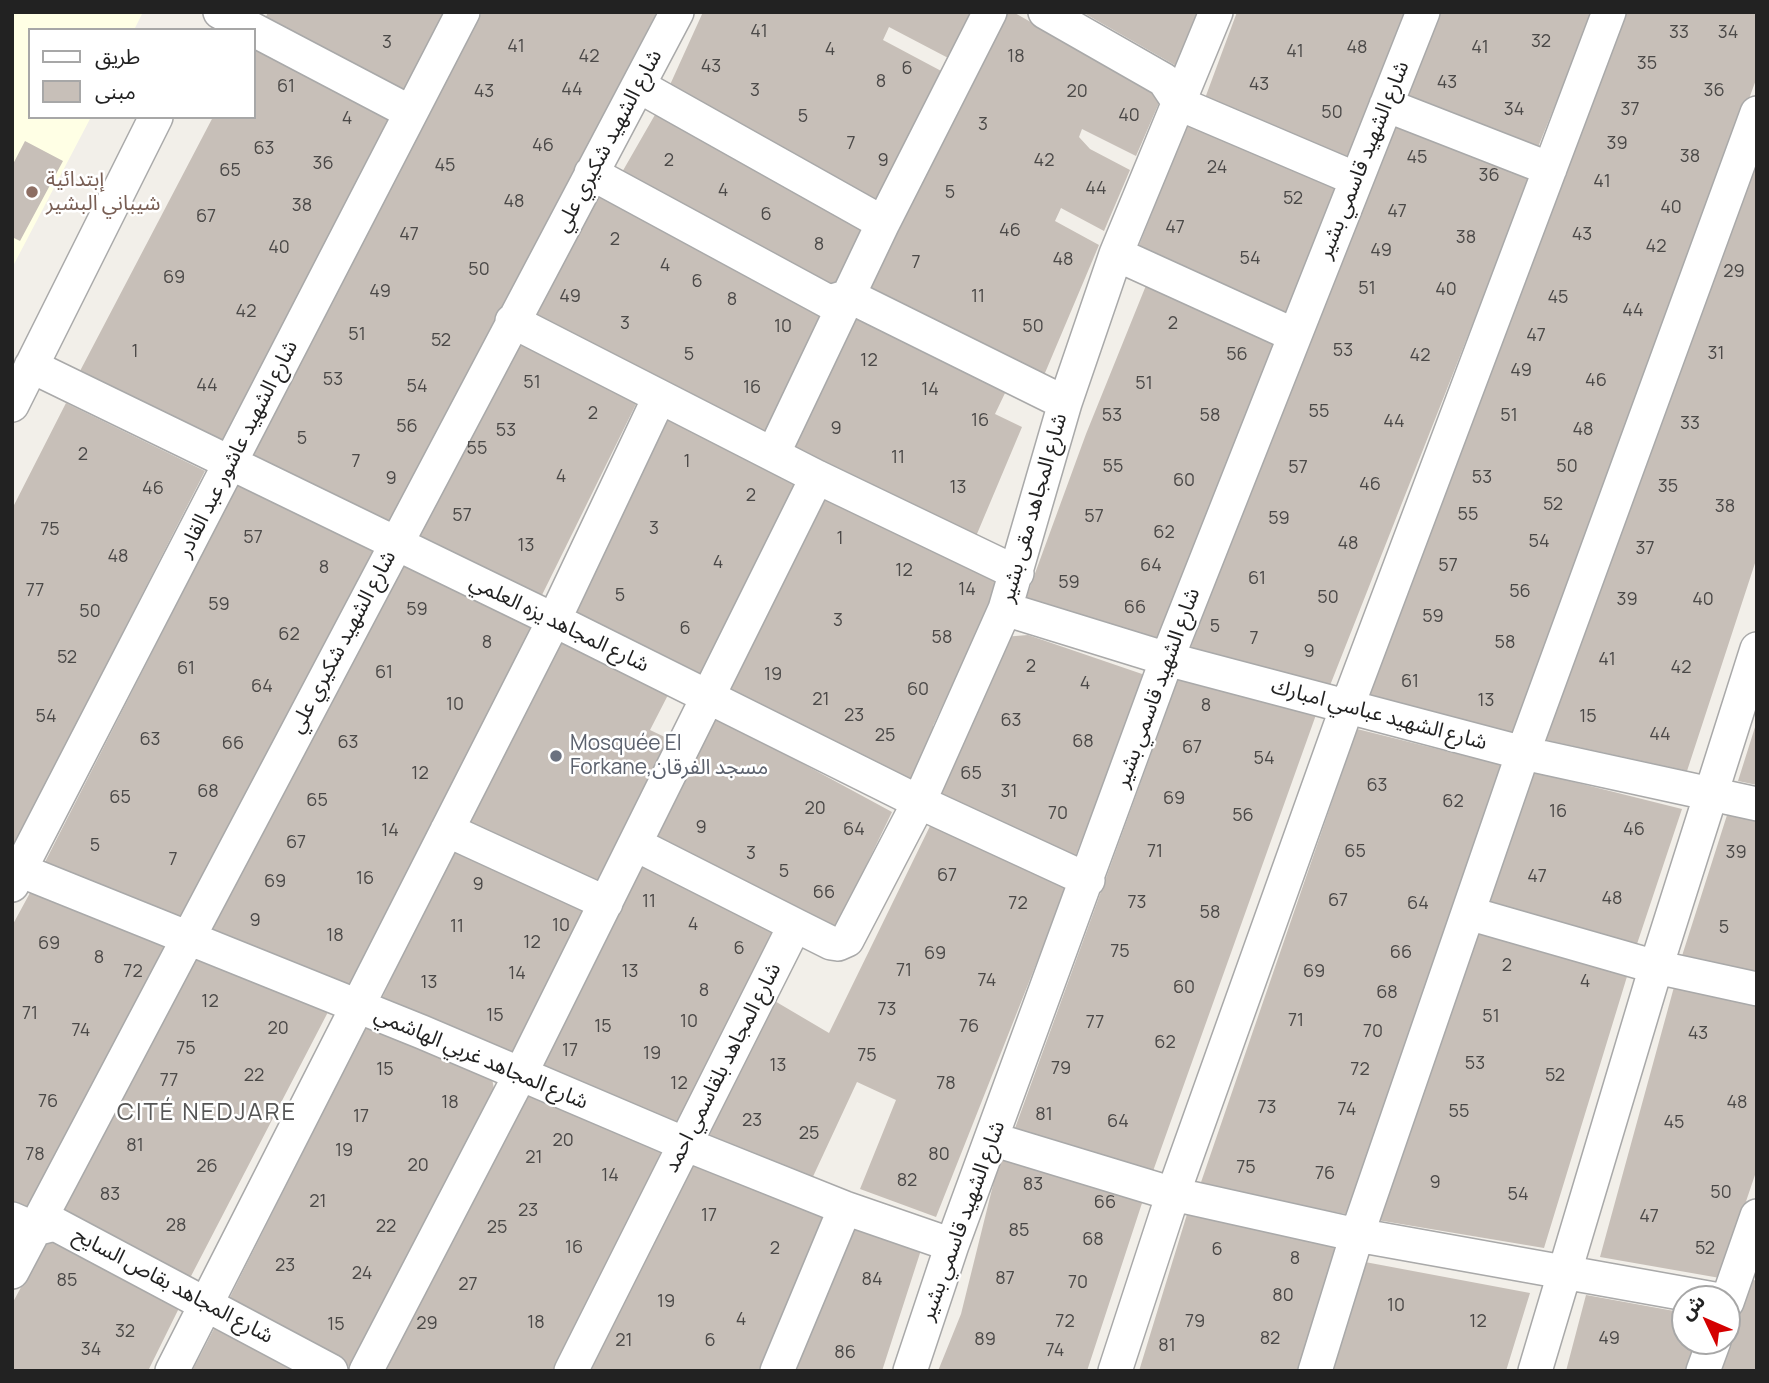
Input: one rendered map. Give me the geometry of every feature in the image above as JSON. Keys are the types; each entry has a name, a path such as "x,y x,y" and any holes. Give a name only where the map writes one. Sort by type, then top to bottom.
{"street":[{"path":"201,28 209,12"},
{"path":"220,12 250,28"},
{"name":"شارع الشهيد عاشور عبد القادر","path":"15,874 232,463 463,12"},
{"name":"شارع الشهيد شكيري علي","path":"12,1272 24,1224 186,939 677,12"},
{"path":"773,454 883,223 990,12"},
{"path":"1045,12 1164,80 1180,104 1356,179"},
{"name":"شارع المجاهد مقى بشير","path":"794,925 831,943 838,944 847,940 919,803 1005,609 1065,403 1116,254 1216,12"},
{"name":"شارع الشهيد قاسمي بشير","path":"910,1371 952,1245 1167,659 1423,12"},
{"path":"1115,1371 1173,1194 1348,707 1609,12"},
{"path":"256,31 410,112"},
{"path":"639,86 883,223"},
{"path":"1385,105 1550,169"},
{"path":"1315,1371 1357,1235 1523,753 1757,113"},
{"path":"12,405 155,119"},
{"path":"591,173 829,302 849,296 1065,403"},
{"path":"1116,254 1294,335"},
{"path":"512,321 817,477 1017,573"},
{"name":"شارع المجاهد يزه العلمي","path":"31,366 554,620 919,803 1088,880"},
{"path":"172,1371 554,620 659,398"},
{"path":"366,1371 520,1075 705,697 817,477"},
{"name":"شارع الشهيد عباسي امبارك","path":"1005,609 1167,659 1523,753 1757,804"},
{"path":"1535,1371 1656,967 1757,649"},
{"path":"447,830 606,904"},
{"path":"635,844 794,925"},
{"name":"شارع المجاهد غربي الهاشمي","path":"15,874 356,1006 845,1208 952,1245"},
{"path":"1468,913 1656,967 1757,989"},
{"name":"شارع المجاهد بلقاسمي احمد","path":"571,1371 794,925"},
{"path":"992,1139 1173,1194 1357,1235 1671,1291"},
{"path":"777,1371 845,1208"},
{"path":"1737,1285 1749,1264 1757,1216"},
{"name":"شارع المجاهد بقاص السايح","path":"24,1224 55,1224 331,1371"}],"shaded area":[{"name":"إبتدائية شيباني البشير","path":"12,12 143,12 135,28 28,28 28,119 90,119 12,268"}],"building":[{"path":"268,12 448,12 405,94 265,19"},
{"path":"482,12 657,12 390,523 250,454"},
{"path":"703,12 975,12 952,60 889,27 883,40 945,73 880,206 669,87"},
{"path":"999,12 1013,12 1162,96 1136,156 1082,129 1079,137 1090,149 1130,170 1104,231 1061,208 1055,221 1099,245 1042,380 867,285"},
{"path":"1082,12 1201,12 1178,67"},
{"path":"1237,12 1408,12 1348,161 1204,101"},
{"path":"1437,12 1593,12 1534,157 1400,105"},
{"path":"1627,12 1757,12 1757,77 1516,736 1366,695"},
{"path":"256,42 394,116 224,441 80,371 212,119 256,119"},
{"path":"656,113 868,232 837,294 621,174"},
{"path":"1396,114 1530,166 1527,186 1329,688 1190,649"},
{"path":"1188,121 1340,184 1283,321 1136,253"},
{"path":"25,141 63,161 20,241 12,237 12,166"},
{"path":"1756,150 1757,557 1687,771 1541,739"},
{"path":"598,190 827,316 767,438 530,318"},
{"path":"1149,278 1280,338 1160,640 1026,598 1086,434"},
{"path":"855,309 1006,391 995,414 1022,427 974,541 787,447"},
{"path":"516,336 639,398 542,595 412,534"},
{"path":"66,403 205,471 12,850 12,509"},
{"path":"671,414 799,479 700,680 571,613"},
{"path":"238,484 375,551 184,921 44,864"},
{"path":"824,491 1002,581 933,726 937,727 911,783 724,693"},
{"path":"397,562 539,629 352,989 207,930"},
{"path":"1028,635 1145,675 1073,863 939,795 1003,637"},
{"path":"561,642 668,695 650,730 671,740 598,891 465,829"},
{"path":"1179,677 1317,712 1152,1174 1014,1131"},
{"path":"713,715 892,812 834,932 652,842"},
{"path":"1757,724 1757,785 1738,781"},
{"path":"1357,729 1506,766 1351,1215 1199,1188"},
{"path":"1530,771 1682,809 1636,947 1485,902"},
{"path":"1728,812 1757,819 1757,976 1681,959"},
{"path":"932,822 1067,886 936,1217 860,1189 896,1100 857,1082 810,1183 703,1142 773,1000 829,1033"},
{"path":"454,849 593,906 517,1056 382,998"},
{"path":"644,858 778,928 678,1127 543,1067"},
{"path":"31,891 168,946 26,1214 12,1208 12,926"},
{"path":"1476,930 1629,970 1544,1248 1377,1220"},
{"path":"193,956 328,1012 189,1280 60,1213"},
{"path":"1674,987 1757,1003 1757,1169 1720,1278 1600,1257"},
{"path":"366,1027 492,1078 495,1095 354,1369 228,1301"},
{"path":"525,1092 667,1149 556,1371 381,1371"},
{"path":"1008,1155 1144,1197 1087,1371 938,1371 961,1314 999,1161"},
{"path":"694,1160 830,1216 759,1371 589,1371"},
{"path":"1188,1211 1337,1246 1298,1371 1139,1371"},
{"path":"855,1223 921,1250 882,1371 795,1371"},
{"path":"49,1235 181,1304 148,1371 12,1371 12,1304"},
{"path":"1365,1262 1530,1293 1506,1371 1333,1371"},
{"path":"1750,1279 1757,1281 1757,1371 1718,1371 1724,1355 1741,1355 1741,1305"},
{"path":"1586,1295 1671,1310 1671,1355 1695,1355 1690,1371 1566,1371"},
{"path":"217,1323 305,1371 192,1371"}],"place":[{"name":"إبتدائية شيباني البشير","path":"32,192"},
{"name":"Mosquée El Forkane,مسجد الفرقان","path":"556,756"}],"district":[{"name":"CITÉ NEDJARE","path":"207,1113"}]}
